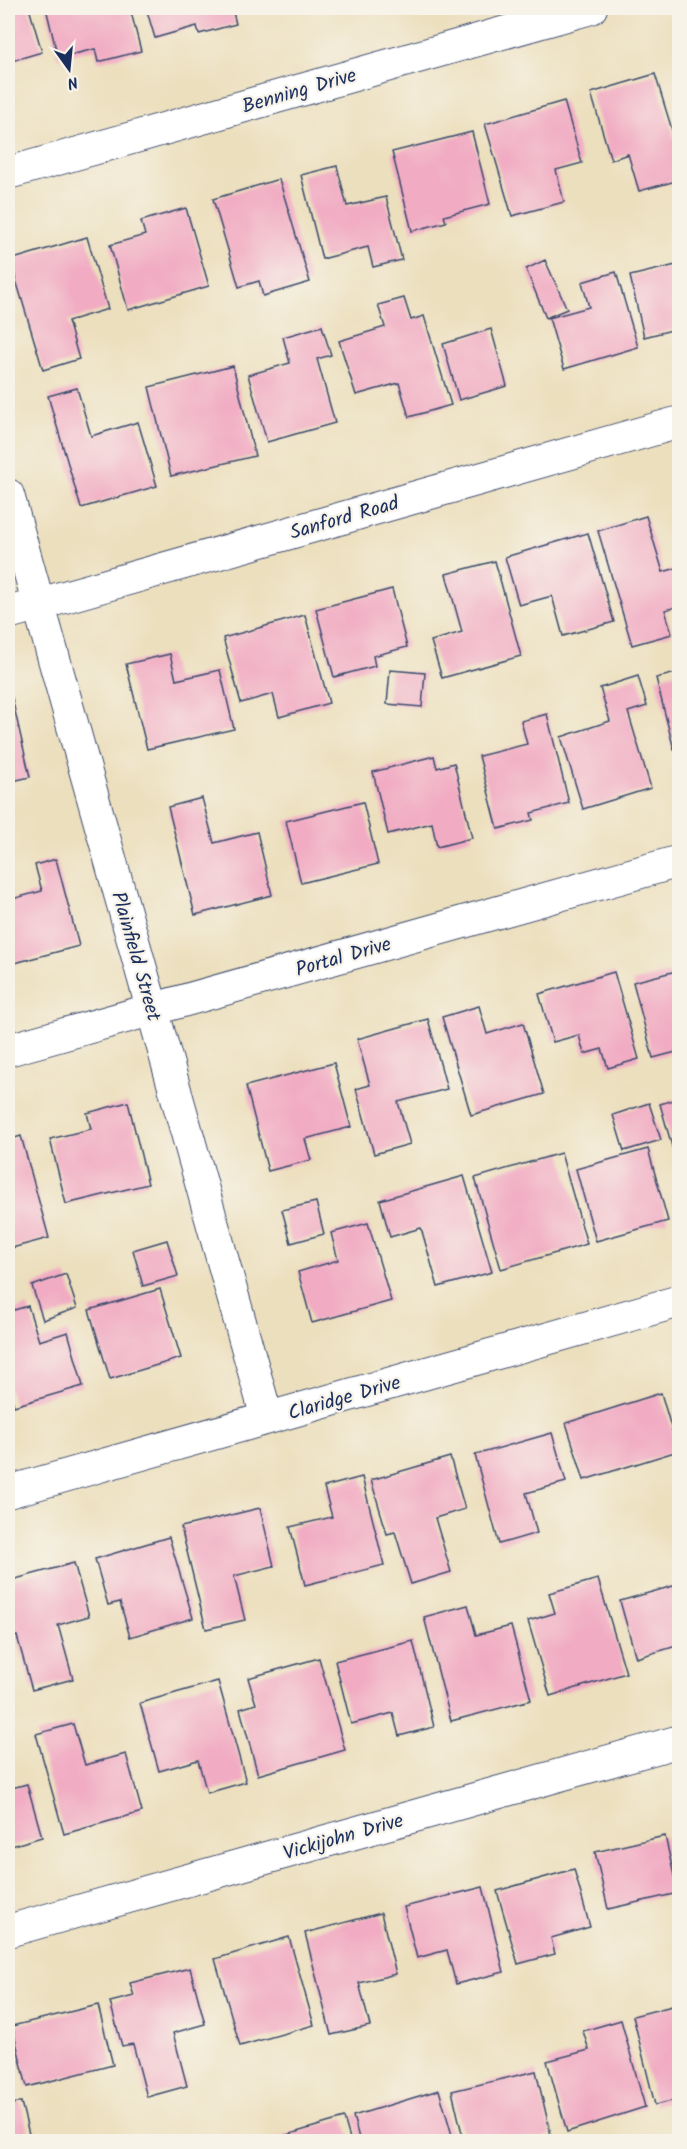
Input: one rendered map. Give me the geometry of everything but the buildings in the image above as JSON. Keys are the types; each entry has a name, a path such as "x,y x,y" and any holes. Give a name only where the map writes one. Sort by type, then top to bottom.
{"street":[{"name":"Benning Drive","path":"8,172 591,8"},
{"name":"Sanford Road","path":"8,613 680,422"},
{"name":"Plainfield Street","path":"8,495 267,1418"},
{"name":"Portal Drive","path":"8,1050 680,861"},
{"name":"Claridge Drive","path":"8,1492 680,1301"},
{"name":"Vickijohn Drive","path":"8,1931 680,1741"}]}
